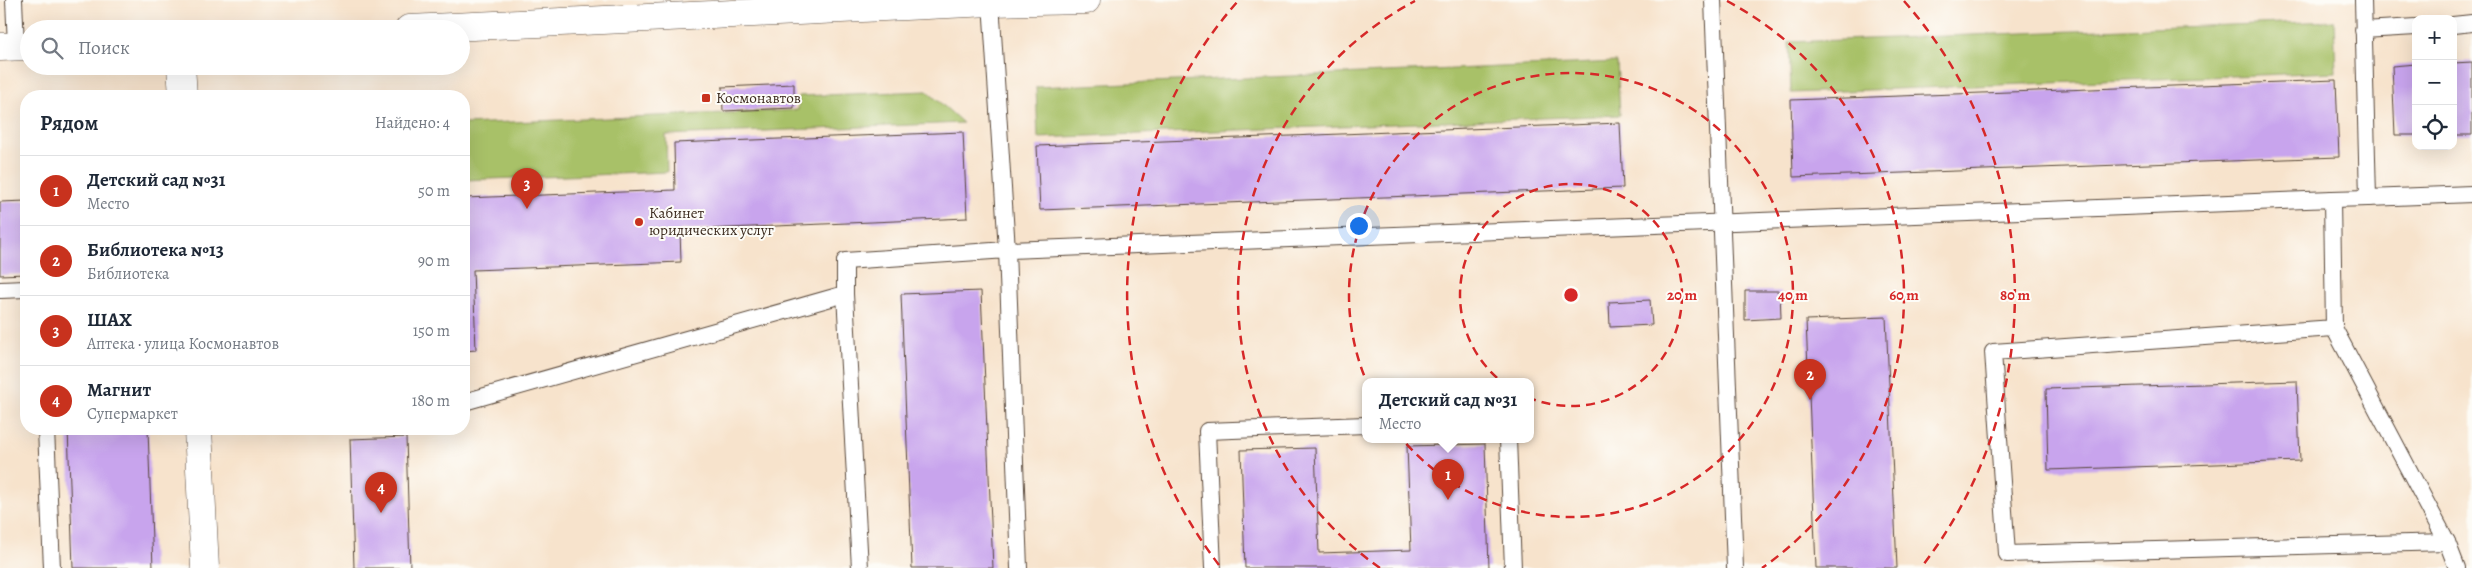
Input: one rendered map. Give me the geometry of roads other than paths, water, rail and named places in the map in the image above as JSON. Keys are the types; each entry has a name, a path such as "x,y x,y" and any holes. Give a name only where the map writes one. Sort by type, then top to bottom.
{"street":[{"path":"470,25 744,7 1086,0"},
{"path":"181,75 182,90"},
{"path":"198,435 206,568"}],"lane":[{"path":"14,0 15,46"},
{"path":"1713,0 1735,568"},
{"path":"2363,0 2368,198"},
{"path":"991,2 1007,250 1019,568"},
{"path":"2457,25 2472,24"},
{"path":"2364,30 2412,27"},
{"path":"860,568 845,294 845,261 1007,250 2472,194"},
{"path":"2332,199 2334,328 2447,542 2457,568"},
{"path":"0,290 20,289"},
{"path":"470,400 845,294"},
{"path":"2334,328 1993,352 2007,554 2447,542"},
{"path":"1212,568 1207,431 1362,425"},
{"path":"46,435 52,568"},
{"path":"1508,443 1513,568"}],"place":[{"name":"Космонавтов","path":"706,98"},
{"name":"ШАХ","path":"527,209"},
{"name":"Кабинет юридических услуг","path":"639,222"},
{"name":"Библиотека №13","path":"1810,400"},
{"name":"Детский сад №31","path":"1448,500"},
{"name":"Магнит","path":"381,513"}]}
